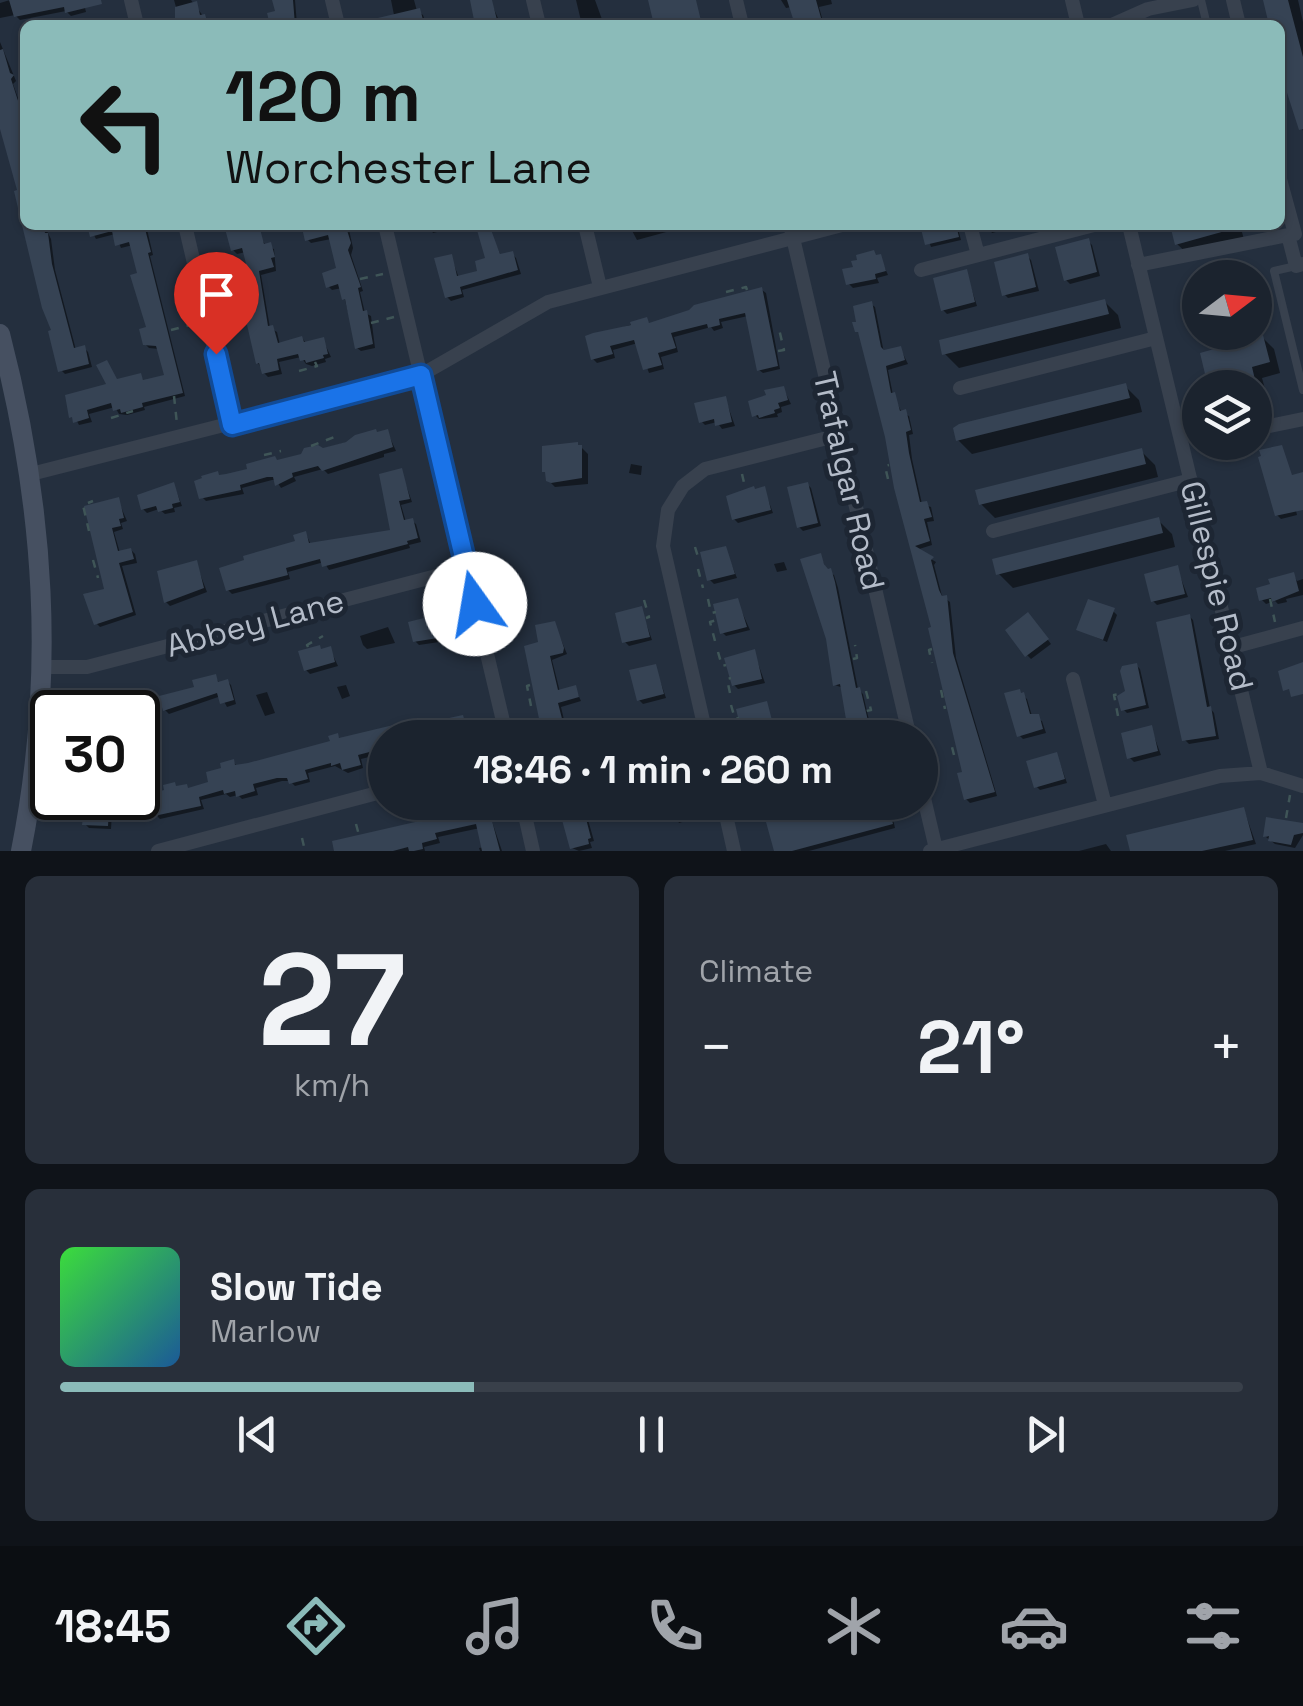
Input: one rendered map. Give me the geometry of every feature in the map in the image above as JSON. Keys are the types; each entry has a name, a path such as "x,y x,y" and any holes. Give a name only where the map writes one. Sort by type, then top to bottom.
{"main road":[{"path":"0,334 31,474 41,585 42,667 26,850"}],"street":[{"path":"1123,20 1148,9 1197,0"},
{"path":"1138,265 1294,234 1285,199"},
{"path":"185,230 232,425"},
{"path":"386,230 503,720"},
{"path":"587,230 600,287"},
{"path":"971,230 978,255"},
{"name":"Gillespie Road","path":"1129,230 1182,444"},
{"path":"31,474 421,375 548,302 791,231"},
{"name":"Trafalgar Road","path":"791,231 906,720"},
{"path":"921,270 978,255 1037,232"},
{"path":"1288,235 1300,265"},
{"path":"960,388 1156,338"},
{"path":"1272,425 1303,419"},
{"path":"703,720 662,546 668,510 683,486 711,466 839,435"},
{"name":"Gillespie Road","path":"1186,460 1261,773"},
{"path":"993,531 1191,480"},
{"name":"Abbey Lane","path":"42,667 87,667 467,568"},
{"path":"1233,647 1303,628"},
{"path":"1072,679 1105,805"},
{"path":"927,820 933,850 1220,776 1261,773 1296,790"},
{"path":"158,851 368,795"},
{"path":"526,820 534,851"},
{"path":"726,820 734,851"}],"lane":[{"path":"1259,230 1262,241"},
{"path":"1300,265 1274,271 1303,390"}],"path":[{"path":"360,279 387,273"},
{"path":"726,292 746,287 747,290"},
{"path":"372,323 398,316"},
{"path":"171,330 198,323"},
{"path":"778,351 784,350 779,330"},
{"path":"300,371 316,366 315,362"},
{"path":"174,396 178,426"},
{"path":"111,418 133,412"},
{"path":"311,446 310,443 337,436"},
{"path":"264,456 281,451"},
{"path":"888,479 885,466 889,465"},
{"path":"741,473 745,488"},
{"path":"89,531 82,504 93,502"},
{"path":"695,547 699,560"},
{"path":"94,560 98,578"},
{"path":"698,569 703,588"},
{"path":"708,599 711,613 716,612"},
{"path":"1270,599 1276,622"},
{"path":"644,600 649,617 646,618"},
{"path":"715,641 710,622 717,620"},
{"path":"308,647 323,636"},
{"path":"853,659 858,658 855,645"},
{"path":"932,649 932,662"},
{"path":"718,652 722,666 726,665"},
{"path":"730,693 727,679 731,678"},
{"path":"530,686 526,686 531,706"},
{"path":"866,690 871,710 866,711"},
{"path":"940,690 945,709"},
{"path":"1118,716 1114,695 1120,694"},
{"path":"731,705 734,718 738,718"},
{"path":"954,742 954,755"},
{"path":"1286,818 1296,790"},
{"path":"356,824 359,835"},
{"path":"302,838 305,851"}],"building":[{"path":"9,0 101,0 102,4 65,13 64,7 14,17"},
{"path":"272,0 293,0 295,20 269,20 267,13 275,11"},
{"path":"470,0 492,0 497,20 474,20"},
{"path":"648,0 696,0 701,20 653,20"},
{"path":"787,0 816,0 822,20 793,20"},
{"path":"1263,0 1288,0 1303,57 1303,129 1299,130 1285,87 1285,20 1268,20"},
{"path":"197,1 200,15 205,14 207,20 175,20 175,7"},
{"path":"420,8 423,20 369,20"},
{"path":"3,49 14,75 11,79 20,107 20,217 14,191 17,190 0,129"},
{"path":"23,230 48,233 74,348 85,345 89,364 58,372 48,331 51,330"},
{"path":"88,230 145,230 183,393 142,403 143,407 121,413 120,409 113,411 111,403 87,410 89,418 73,423 65,395 106,384 96,365 107,360 117,379 141,373 143,380 164,375 156,346 143,345 139,329 146,327 130,275 137,273 129,242 115,246 112,231 90,237"},
{"path":"225,230 260,230 264,244 271,242 274,267 259,271 268,326 273,325 278,343 302,336 304,342 324,337 328,354 324,358 306,363 300,361 298,354 277,359 279,370 262,374 259,363 256,364 239,290 252,287 242,248 231,251"},
{"path":"302,230 347,230 351,243 348,250 361,287 358,288 363,311 367,310 373,344 355,349 338,284 326,288 322,273 336,268 328,235 305,241"},
{"path":"477,230 491,230 500,254 513,251 518,270 460,287 462,294 445,298 434,258 452,254 457,276 477,271 475,261 485,258"},
{"path":"921,230 957,230 959,237 925,245"},
{"path":"1171,230 1229,230 1175,245"},
{"path":"1089,238 1097,272 1064,281 1055,247"},
{"path":"874,250 876,255 881,254 886,271 875,274 876,279 846,285 842,269 853,267 851,261 857,260 856,255"},
{"path":"1028,253 1036,287 1002,296 994,262"},
{"path":"967,269 975,302 941,311 933,278"},
{"path":"762,287 778,366 757,371 745,313 719,319 720,325 708,328 707,324 671,333 676,348 658,353 662,365 643,370 634,340 610,346 613,354 591,360 585,336 647,317 649,323 694,305"},
{"path":"1105,299 1109,314 942,355 939,340"},
{"path":"872,301 881,347 884,350 901,346 905,360 886,366 891,393 895,392 900,411 906,409 911,430 906,432 909,453 920,502 927,501 932,517 924,519 930,541 915,546 934,557 931,560 939,590 942,596 947,595 953,653 995,792 964,800 957,773 962,772 928,628 931,627 858,332 852,322 856,322 853,306"},
{"path":"1267,350 1270,362 1252,367 1253,370 1204,370 1200,353"},
{"path":"1126,383 1130,398 956,441 953,428 959,424"},
{"path":"784,386 788,400 778,403 780,408 775,413 752,417 748,401 766,395 764,390"},
{"path":"726,396 732,422 715,426 714,419 699,423 694,403"},
{"path":"376,429 388,429 393,447 322,471 318,466 292,473 293,477 275,486 273,477 267,477 240,485 241,490 199,499 194,481 201,476 247,469 246,464 301,454 304,448 346,442"},
{"path":"578,442 582,445 582,478 546,481 542,446"},
{"path":"1282,445 1292,475 1303,472 1303,510 1275,516 1259,460 1272,460 1272,447"},
{"path":"1142,448 1146,464 979,505 975,490"},
{"path":"402,468 410,499 399,501 404,520 413,518 418,538 322,567 320,559 286,568 288,575 226,591 219,568 244,560 243,556 295,541 293,535 306,531 309,543 390,530 379,474"},
{"path":"174,482 180,502 172,504 173,508 158,512 156,506 141,510 137,495"},
{"path":"808,482 818,523 797,528 787,487"},
{"path":"765,486 771,510 732,520 726,496"},
{"path":"119,497 124,518 119,519 121,526 112,528 118,551 131,548 134,559 119,563 133,612 94,625 83,594 104,589 84,506"},
{"path":"1159,517 1163,533 996,575 992,559"},
{"path":"726,546 735,574 707,581 700,552"},
{"path":"821,553 824,564 831,568 856,688 860,687 868,720 846,720 840,684 833,686 826,639 800,559"},
{"path":"197,560 204,588 164,603 157,571"},
{"path":"1178,565 1185,594 1151,602 1144,574"},
{"path":"1294,572 1299,591 1272,602 1271,598 1259,601 1256,588 1270,584 1268,579"},
{"path":"738,598 747,627 720,634 713,604"},
{"path":"1088,599 1115,608 1103,640 1076,630"},
{"path":"642,606 650,637 622,643 615,613"},
{"path":"1028,612 1049,639 1025,657 1005,630"},
{"path":"1190,614 1216,736 1182,741 1156,622"},
{"path":"428,617 429,621 439,619 444,637 413,642 408,622"},
{"path":"555,621 564,648 563,653 550,656 558,690 576,685 579,697 558,703 562,720 539,720 524,646 538,642 535,625"},
{"path":"320,645 321,649 331,646 335,662 304,671 298,651"},
{"path":"755,649 762,679 732,686 724,658"},
{"path":"1303,662 1303,694 1291,697 1289,689 1283,691 1278,671"},
{"path":"1137,663 1146,705 1121,711 1117,696 1125,691 1120,671 1122,666"},
{"path":"656,664 664,694 637,701 629,670"},
{"path":"216,674 218,682 228,679 234,700 220,704 217,693 163,711 160,696 194,687 192,680"},
{"path":"1020,689 1030,714 1039,714 1043,729 1017,737 1004,693"},
{"path":"767,701 772,720 739,720 736,709"},
{"path":"1152,725 1158,751 1127,759 1121,733"},
{"path":"368,731 368,752 358,755 361,765 342,770 340,763 331,763 305,770 308,779 289,784 287,778 277,778 253,784 255,791 236,797 235,791 224,794 223,790 199,797 201,806 160,815 163,785 175,782 176,786 187,784 188,788 208,782 206,772 221,768 220,763 234,759 235,765 248,763 330,741 328,736 338,733 339,738"},
{"path":"1057,752 1065,779 1034,788 1026,761"},
{"path":"1244,807 1253,840 1202,851 1130,851 1126,835"},
{"path":"1266,817 1303,823 1303,833 1294,835 1291,845 1268,841 1269,836 1263,837"},
{"path":"83,820 108,820 108,826 82,825"},
{"path":"424,820 492,820 500,851 482,851 476,824 435,833 437,839 422,843 423,849 414,851 408,847 393,851 334,851 332,841"},
{"path":"562,820 586,820 589,844 570,849"},
{"path":"892,820 893,824 792,851 774,851 766,822"}],"route":[{"path":"216,354 232,425 421,375 475,604"}]}
